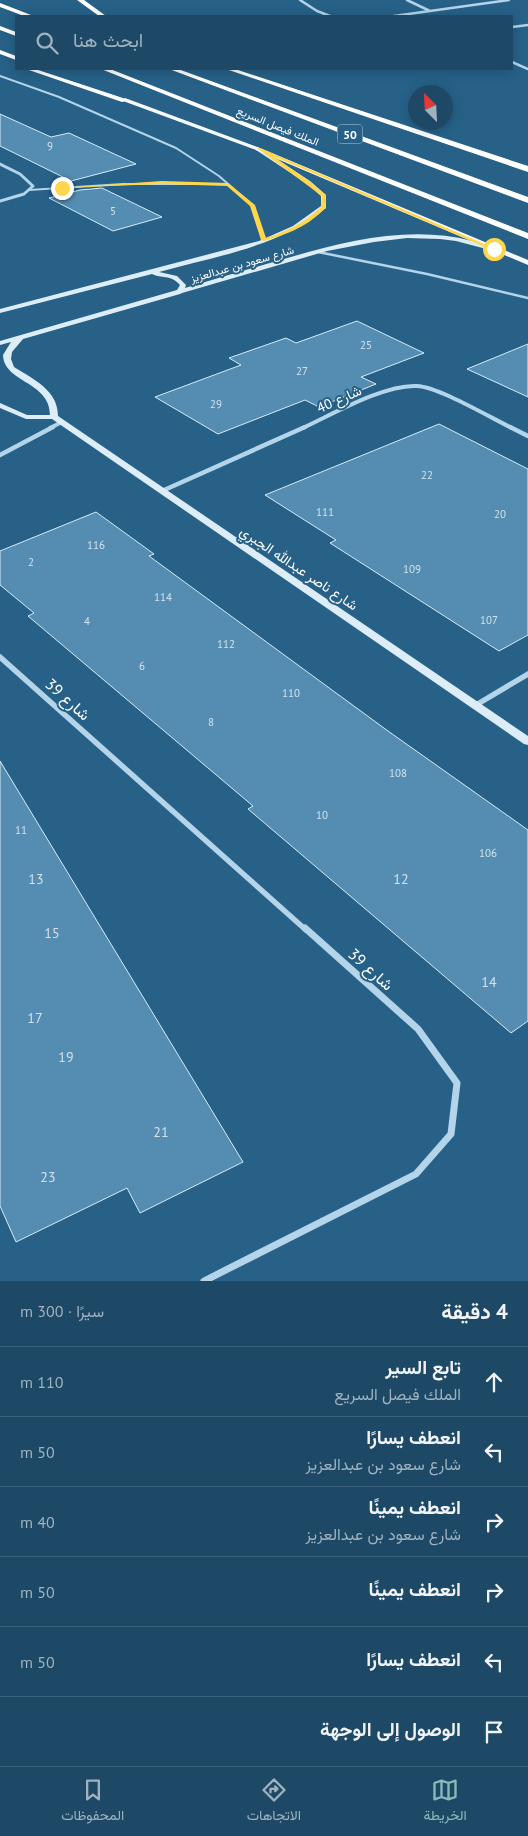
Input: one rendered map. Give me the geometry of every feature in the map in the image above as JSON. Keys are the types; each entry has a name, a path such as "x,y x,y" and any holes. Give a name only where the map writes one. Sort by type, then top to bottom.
{"highway":[{"path":"80,0 102,15"},
{"path":"0,5 27,15"},
{"path":"0,28 15,34"},
{"path":"0,52 15,58"},
{"path":"0,59 15,65"},
{"path":"32,70 124,100"},
{"path":"46,70 124,100"},
{"name":"الملك فيصل السريع","path":"107,70 526,236"},
{"name":"الملك فيصل السريع","path":"175,70 528,200"},
{"path":"232,70 528,169"}],"main road":[{"path":"124,100 258,149 528,263"},
{"name":"شارع سعود بن عبدالعزيز","path":"0,311 146,274 264,240 292,231 312,219 324,207 324,196 308,182 258,149"},
{"name":"شارع سعود بن عبدالعزيز","path":"0,343 318,252 376,239 409,237 454,239 494,249"},
{"path":"146,274 167,275 180,281 183,285 178,293"},
{"path":"0,404 26,417 58,420 49,395 11,368 8,363 6,357 8,350 21,338"},
{"name":"شارع ناصر عبدالله الجبري","path":"58,420 528,741"}],"street":[{"path":"300,0 327,15"},
{"path":"407,0 430,11"},
{"path":"401,15 509,0"},
{"path":"513,27 528,25"},
{"path":"513,62 527,68"},
{"path":"0,164 20,174 33,186 24,194 0,200"},
{"name":"شارع 40","path":"162,491 388,390 418,386 441,393 528,436"},
{"path":"0,455 58,420"},
{"name":"شارع 39","path":"0,657 418,1029 457,1083 451,1134 416,1174 204,1281"},
{"path":"476,705 528,674"}],"lane":[{"path":"0,76 59,98 176,148 228,184 252,205 264,240"},
{"path":"29,190 123,184 228,184"},
{"path":"318,252 427,274 528,298"}],"building":[{"path":"0,114 51,137 69,133 136,164 71,181 0,146"},
{"path":"102,188 162,217 113,231 49,198 80,190"},
{"path":"357,321 424,353 361,377 376,384 319,407 305,400 218,434 155,397 241,365 229,358 286,338 296,343"},
{"path":"528,344 528,397 467,369"},
{"path":"439,424 528,469 528,635 499,651 330,543 336,540 265,495"},
{"path":"96,512 154,554 149,556 388,731 528,830 528,1021 511,1033 248,809 253,806 28,616 34,613 0,585 0,551"},
{"path":"0,761 243,1162 140,1213 127,1188 16,1242 0,1206"}],"route":[{"path":"62,188 162,183 228,184 252,205 264,240 292,231 312,219 324,207 324,196 308,182 258,149 352,187 494,249"}]}
